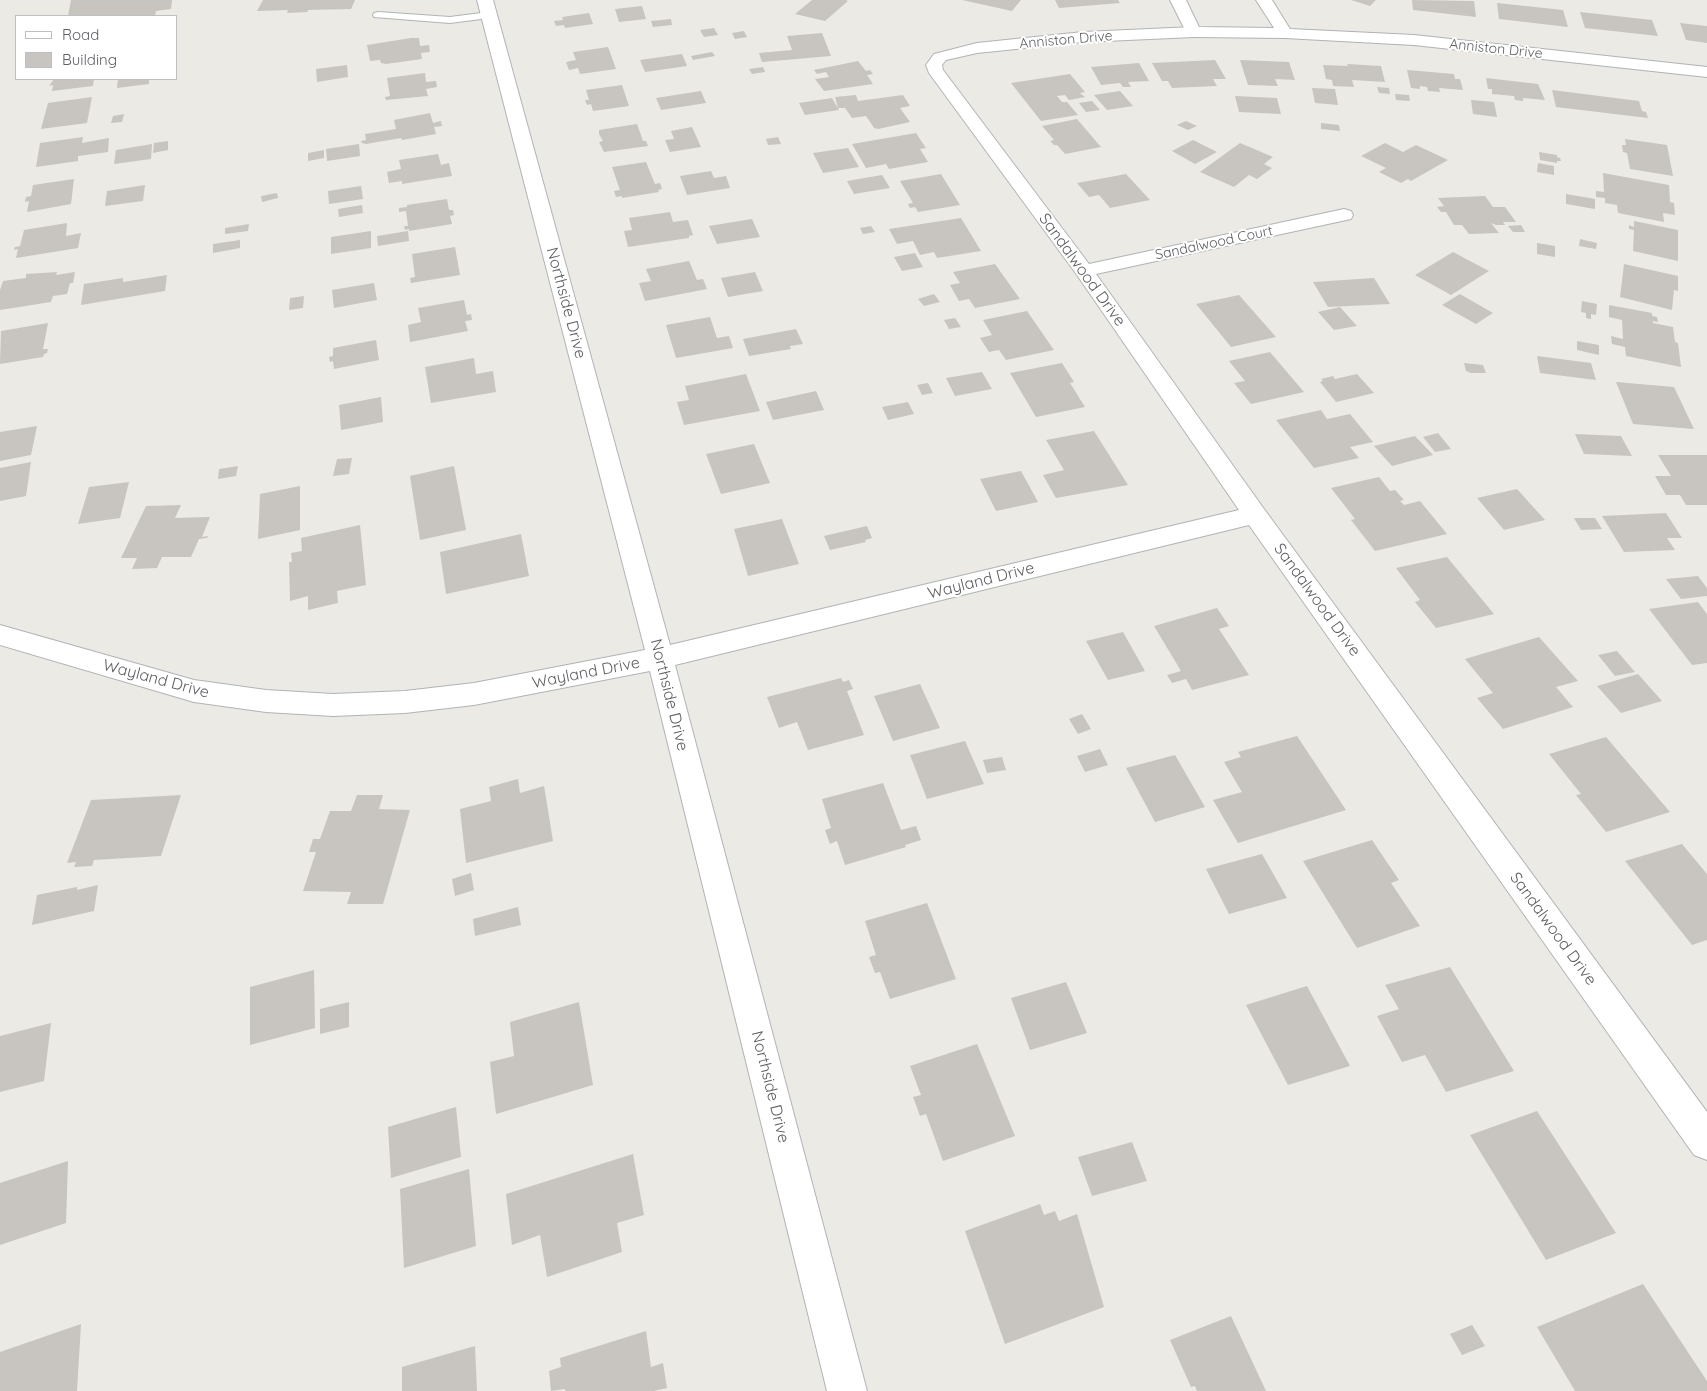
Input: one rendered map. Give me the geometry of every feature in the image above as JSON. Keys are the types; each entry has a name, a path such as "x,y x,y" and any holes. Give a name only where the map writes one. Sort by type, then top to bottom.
{"street":[{"path":"1178,0 1194,32"},
{"path":"1264,0 1285,33"},
{"name":"Northside Drive","path":"487,8 660,658 847,1391"},
{"name":"Anniston Drive","path":"940,57 976,48 1083,37 1194,32 1285,33 1354,36 1463,45 1707,72"},
{"name":"Sandalwood Drive","path":"940,57 934,65 935,70 1084,272 1255,515 1707,1142"},
{"name":"Sandalwood Court","path":"1084,272 1344,215"},
{"name":"Wayland Drive","path":"0,635 194,691 266,701 333,705 405,702 474,694 660,658 1255,515"}],"lane":[{"path":"378,15 450,20 487,8"}],"building":[{"path":"71,0 172,0 171,9 156,11 155,15 68,15"},
{"path":"263,0 355,0 351,9 308,10 307,12 287,13 288,10 257,11"},
{"path":"812,0 848,1 825,21 795,14"},
{"path":"962,0 1021,0 1012,11"},
{"path":"1055,0 1118,0 1120,3 1059,8"},
{"path":"1351,0 1376,0 1370,6"},
{"path":"1412,0 1474,1 1476,17 1413,10"},
{"path":"1497,3 1563,10 1568,27 1499,19"},
{"path":"642,6 646,19 619,22 615,9"},
{"path":"1580,12 1652,20 1658,36 1585,28"},
{"path":"589,13 593,24 565,28 564,25 556,26 554,21 563,20 562,17"},
{"path":"671,19 672,25 653,27 651,21"},
{"path":"1680,23 1707,26 1707,43 1686,40"},
{"path":"714,28 718,35 704,37 700,30"},
{"path":"744,31 747,37 735,39 732,33"},
{"path":"822,33 831,56 762,62 759,53 792,50 787,36"},
{"path":"419,38 420,46 429,45 430,52 421,53 422,59 386,64 381,63 380,60 370,61 367,45"},
{"path":"608,47 616,69 580,74 578,68 569,70 566,62 576,60 573,52"},
{"path":"712,52 715,56 693,60 691,56"},
{"path":"682,54 687,66 645,72 640,60"},
{"path":"1215,60 1226,79 1213,79 1217,86 1172,88 1168,81 1162,81 1152,63"},
{"path":"1240,60 1289,62 1295,80 1275,79 1278,86 1248,85"},
{"path":"858,61 866,71 870,70 873,74 867,75 873,84 824,91 815,79 829,77 826,72 817,74 814,70"},
{"path":"1139,63 1149,81 1128,82 1131,87 1123,87 1120,83 1101,85 1091,67"},
{"path":"1347,64 1381,66 1385,82 1352,80 1354,87 1333,86 1332,80 1326,79 1323,65 1348,66"},
{"path":"347,65 348,77 317,82 316,69"},
{"path":"763,67 765,72 752,74 749,69"},
{"path":"1407,70 1454,74 1455,79 1460,79 1463,90 1439,88 1440,92 1428,91 1427,87 1420,86 1420,89 1411,88"},
{"path":"425,73 426,82 436,81 437,87 426,89 428,96 386,100 385,97 390,96 387,78"},
{"path":"1070,74 1085,92 1080,93 1085,97 1069,100 1065,95 1057,96 1062,102 1067,102 1078,115 1041,121 1011,83"},
{"path":"1486,78 1538,84 1545,100 1523,98 1523,101 1515,100 1514,96 1492,94 1492,89 1488,89"},
{"path":"53,80 94,80 93,86 52,91 53,85 49,86"},
{"path":"118,80 149,80 149,84 117,88"},
{"path":"622,85 629,106 593,111 591,104 587,105 585,100 589,100 586,90"},
{"path":"1377,87 1389,88 1390,94 1379,93"},
{"path":"1312,88 1335,89 1338,105 1315,103"},
{"path":"1552,90 1639,101 1642,111 1646,112 1648,118 1556,107"},
{"path":"701,91 706,103 661,110 656,98"},
{"path":"1120,91 1133,106 1107,110 1094,95"},
{"path":"1395,94 1409,95 1410,101 1396,100"},
{"path":"856,95 858,101 903,95 910,106 900,108 910,122 878,129 874,128 866,116 852,118 845,108 838,108 835,97"},
{"path":"1235,96 1277,98 1281,114 1239,112"},
{"path":"92,97 87,123 41,129 48,103"},
{"path":"832,98 839,110 805,115 799,103"},
{"path":"1471,100 1494,102 1497,117 1473,114"},
{"path":"1092,101 1100,110 1086,112 1079,103"},
{"path":"430,113 433,123 441,121 442,126 434,127 436,134 366,144 361,141 366,140 365,134 396,129 394,120"},
{"path":"124,114 122,122 111,123 113,116"},
{"path":"1077,119 1101,147 1065,154 1057,145 1050,141 1054,140 1042,126"},
{"path":"1186,121 1197,126 1188,130 1177,125"},
{"path":"1321,123 1339,125 1340,131 1321,129"},
{"path":"637,124 643,141 646,141 648,146 604,152 599,142 603,141 599,130"},
{"path":"692,127 701,147 670,152 665,140 674,139 671,131"},
{"path":"916,133 926,148 920,149 928,162 889,169 886,164 866,168 852,144"},
{"path":"83,137 82,143 109,138 108,152 78,156 78,161 36,167 40,143"},
{"path":"778,137 781,144 768,145 766,139"},
{"path":"1625,139 1667,145 1673,176 1630,169 1627,153 1623,152 1622,145 1626,145"},
{"path":"1193,140 1217,152 1195,164 1172,151"},
{"path":"168,141 168,150 153,153 154,143"},
{"path":"1240,143 1273,157 1264,164 1272,168 1257,179 1249,175 1234,187 1200,172"},
{"path":"1385,143 1403,152 1416,145 1448,160 1411,181 1408,179 1401,183 1379,172 1386,168 1361,156"},
{"path":"152,144 151,159 114,164 116,150"},
{"path":"359,144 360,156 327,161 326,149"},
{"path":"848,148 859,167 823,173 813,153"},
{"path":"324,150 324,158 308,161 308,153"},
{"path":"1539,152 1557,155 1561,161 1557,161 1557,163 1540,160"},
{"path":"438,154 441,165 449,163 452,176 402,184 402,181 389,183 387,172 401,169 399,160"},
{"path":"646,162 655,184 660,183 662,189 658,190 659,192 622,198 622,196 616,197 614,191 620,190 612,167"},
{"path":"1538,163 1554,166 1554,175 1537,172"},
{"path":"711,171 714,178 726,176 730,188 687,195 680,176"},
{"path":"1603,173 1669,185 1670,202 1674,203 1675,215 1663,213 1664,222 1618,213 1617,205 1605,203 1605,198 1596,197 1596,191 1604,192"},
{"path":"941,174 960,205 918,212 915,207 910,208 908,204 913,203 900,181"},
{"path":"1126,174 1150,200 1110,208 1099,195 1089,197 1077,183"},
{"path":"882,175 890,188 854,194 847,181"},
{"path":"74,179 71,204 27,212 29,201 25,202 26,197 31,196 33,185"},
{"path":"145,185 143,201 105,206 107,191"},
{"path":"361,186 363,199 329,204 328,191"},
{"path":"277,193 278,198 262,202 261,196"},
{"path":"1566,194 1595,199 1595,209 1566,204"},
{"path":"1485,196 1493,207 1505,207 1516,222 1503,222 1505,225 1491,223 1499,233 1469,234 1462,225 1454,225 1446,212 1441,212 1437,207 1444,206 1438,198"},
{"path":"447,199 449,210 453,210 454,215 450,216 452,224 405,230 404,226 408,226 406,211 399,212 399,208"},
{"path":"362,205 363,213 339,217 338,209"},
{"path":"670,212 673,222 688,220 693,235 689,236 689,238 628,247 624,231 632,230 629,218"},
{"path":"961,218 981,251 937,258 934,252 920,255 913,241 897,244 889,229"},
{"path":"752,219 760,237 717,244 709,226"},
{"path":"1634,221 1678,230 1678,261 1633,251 1634,230 1629,229 1629,225 1634,227"},
{"path":"67,223 66,236 81,233 78,248 16,258 18,249 14,250 15,247 20,246 24,230"},
{"path":"249,224 248,231 225,234 225,228"},
{"path":"1521,225 1525,232 1513,232 1508,226"},
{"path":"871,226 875,232 863,234 860,228"},
{"path":"371,231 371,248 331,254 331,237"},
{"path":"408,231 409,241 378,246 377,236"},
{"path":"1580,239 1597,243 1596,249 1579,246"},
{"path":"240,240 240,248 213,253 213,244"},
{"path":"1537,243 1555,246 1555,257 1537,254"},
{"path":"455,247 460,275 411,283 410,278 415,277 412,254"},
{"path":"1453,252 1489,271 1451,295 1415,275"},
{"path":"915,253 923,267 902,271 894,257"},
{"path":"689,261 697,280 703,279 707,289 645,301 639,283 651,281 646,269"},
{"path":"995,264 1020,299 975,308 969,299 959,301 950,285 960,283 953,272"},
{"path":"1624,264 1678,276 1678,291 1674,290 1672,310 1620,297"},
{"path":"57,272 56,275 75,272 73,283 70,283 67,294 53,296 51,302 0,310 0,290 3,281 26,278 26,274"},
{"path":"755,272 763,291 728,297 721,278"},
{"path":"167,275 165,291 81,305 84,284 123,278 123,282"},
{"path":"1374,278 1390,304 1328,307 1313,282"},
{"path":"374,283 377,300 334,308 332,290"},
{"path":"934,294 940,302 924,306 918,299"},
{"path":"1460,294 1493,313 1476,324 1442,305"},
{"path":"1239,295 1276,337 1231,347 1196,304"},
{"path":"304,296 303,308 289,310 290,298"},
{"path":"464,300 467,315 471,314 472,320 465,321 468,331 410,342 408,325 421,322 418,308"},
{"path":"1582,301 1597,304 1596,315 1591,314 1591,319 1586,318 1586,313 1581,312"},
{"path":"1609,305 1652,313 1652,316 1657,317 1658,322 1653,321 1653,323 1673,327 1675,342 1678,343 1681,367 1626,356 1625,347 1612,344 1611,336 1623,339 1622,320 1609,317"},
{"path":"1340,307 1357,326 1334,330 1318,312"},
{"path":"1027,311 1054,350 1006,360 999,350 989,352 980,338 992,335 983,320"},
{"path":"710,317 717,338 729,336 733,348 676,358 666,325"},
{"path":"955,318 961,327 949,329 944,320"},
{"path":"48,323 43,349 48,349 43,357 0,364 1,331"},
{"path":"796,329 803,344 790,346 791,349 749,356 743,339"},
{"path":"376,340 379,360 334,369 333,361 330,362 329,357 333,356 333,348"},
{"path":"1577,341 1599,345 1599,355 1577,350"},
{"path":"1270,352 1304,392 1251,404 1234,383 1245,381 1229,361"},
{"path":"1537,356 1591,363 1596,380 1540,373"},
{"path":"474,358 476,374 493,371 496,392 431,403 425,367"},
{"path":"1062,363 1074,382 1070,383 1085,407 1036,417 1010,373"},
{"path":"1464,363 1483,365 1486,373 1466,371"},
{"path":"982,372 992,389 955,396 946,378"},
{"path":"746,374 760,411 684,425 677,402 689,400 685,386"},
{"path":"1357,374 1374,393 1336,402 1320,382 1323,381 1321,379 1333,376 1335,379"},
{"path":"1616,382 1674,387 1694,429 1633,424"},
{"path":"928,383 933,393 922,395 917,385"},
{"path":"816,391 824,410 773,420 766,402"},
{"path":"381,397 383,422 341,430 339,405"},
{"path":"908,402 914,414 888,420 882,407"},
{"path":"1321,410 1327,419 1350,414 1373,442 1350,447 1359,458 1314,468 1276,420"},
{"path":"37,426 31,455 0,461 0,432"},
{"path":"1094,431 1128,485 1056,498 1043,475 1064,470 1046,440"},
{"path":"1438,433 1451,449 1435,452 1423,437"},
{"path":"1575,434 1621,436 1632,456 1584,454"},
{"path":"1415,436 1433,455 1392,466 1374,446"},
{"path":"754,444 770,483 721,494 706,454"},
{"path":"1658,455 1707,455 1707,505 1686,505 1680,495 1666,495 1655,476 1671,476"},
{"path":"352,458 349,474 333,476 337,459"},
{"path":"31,462 26,496 0,501 0,468"},
{"path":"238,466 236,476 218,479 219,469"},
{"path":"454,466 466,530 420,540 410,476"},
{"path":"1021,471 1038,502 996,511 980,479"},
{"path":"1379,477 1390,491 1395,490 1404,500 1400,501 1404,505 1420,501 1447,534 1375,551 1351,520 1355,519 1331,488"},
{"path":"129,482 120,518 78,524 89,487"},
{"path":"300,486 300,530 258,539 260,494"},
{"path":"1517,489 1545,520 1504,530 1477,498"},
{"path":"181,505 175,518 210,517 202,537 208,536 207,538 199,539 191,557 162,557 157,568 132,569 137,558 121,558 146,506"},
{"path":"1666,513 1682,538 1667,538 1675,550 1624,552 1602,516"},
{"path":"1574,518 1595,518 1602,529 1581,530"},
{"path":"782,519 799,564 748,576 734,529"},
{"path":"360,525 366,585 337,591 338,603 308,610 308,596 290,601 289,562 292,562 291,553 302,551 301,538"},
{"path":"867,526 872,538 865,540 866,542 830,550 824,536"},
{"path":"521,534 529,576 446,594 440,552"},
{"path":"1447,557 1494,614 1436,628 1415,602 1420,600 1396,568"},
{"path":"1698,576 1707,588 1707,596 1681,599 1666,579"},
{"path":"1698,602 1707,614 1707,663 1692,665 1649,609"},
{"path":"1217,608 1229,626 1219,629 1249,675 1192,690 1186,679 1172,683 1167,675 1181,671 1154,626"},
{"path":"1123,632 1145,671 1108,680 1086,641"},
{"path":"1539,637 1578,681 1556,687 1573,707 1503,729 1477,698 1493,693 1465,659"},
{"path":"1617,651 1635,672 1615,676 1598,655"},
{"path":"1638,674 1662,701 1621,713 1597,686"},
{"path":"841,678 843,682 849,680 853,689 847,691 864,735 808,750 797,722 779,728 767,697"},
{"path":"920,684 940,728 893,741 874,696"},
{"path":"1082,714 1091,729 1078,734 1069,719"},
{"path":"1297,736 1346,810 1238,843 1213,800 1242,792 1224,762 1241,757 1238,752"},
{"path":"1606,737 1670,812 1606,832 1576,795 1581,794 1549,754"},
{"path":"965,741 984,784 927,799 910,755"},
{"path":"1100,749 1108,765 1085,772 1077,756"},
{"path":"1175,755 1205,807 1155,822 1126,768"},
{"path":"1002,757 1006,770 987,773 983,760"},
{"path":"518,779 520,793 544,786 553,841 466,863 460,809 491,801 489,787"},
{"path":"883,783 901,830 916,826 921,840 905,845 906,847 845,865 837,841 830,844 825,830 831,828 822,799"},
{"path":"181,795 161,856 94,860 92,866 74,867 76,862 67,863 91,800"},
{"path":"357,795 383,795 379,809 410,810 383,904 347,904 351,892 303,891 316,852 309,852 313,839 320,839 330,811 351,811"},
{"path":"1372,840 1399,880 1391,883 1420,926 1357,948 1303,861"},
{"path":"1682,844 1707,874 1707,940 1692,945 1625,861"},
{"path":"1262,854 1287,898 1229,914 1206,869"},
{"path":"471,873 474,890 455,896 452,879"},
{"path":"98,885 94,911 32,925 37,895 77,887 77,890"},
{"path":"927,903 956,979 890,999 880,972 875,973 869,957 876,955 865,921"},
{"path":"518,907 521,925 475,936 473,919"},
{"path":"1450,967 1514,1071 1446,1092 1425,1055 1402,1062 1377,1016 1399,1009 1385,985"},
{"path":"314,970 315,1028 250,1045 250,987"},
{"path":"1066,982 1087,1033 1030,1050 1011,998"},
{"path":"1307,986 1350,1066 1288,1085 1246,1005"},
{"path":"349,1002 349,1027 320,1034 320,1009"},
{"path":"579,1002 593,1085 496,1114 490,1062 514,1056 510,1022"},
{"path":"51,1023 44,1081 0,1092 0,1036"},
{"path":"977,1044 1015,1136 943,1161 926,1114 920,1116 913,1097 921,1095 910,1066"},
{"path":"456,1107 461,1157 391,1178 388,1127"},
{"path":"1537,1111 1616,1233 1546,1260 1470,1135"},
{"path":"1132,1142 1147,1181 1092,1196 1078,1157"},
{"path":"633,1154 644,1215 617,1223 622,1252 547,1277 540,1235 512,1245 506,1194"},
{"path":"68,1161 66,1223 0,1245 0,1183"},
{"path":"469,1169 476,1246 404,1268 400,1189"},
{"path":"1040,1204 1044,1215 1055,1211 1059,1221 1077,1214 1104,1307 1005,1344 965,1231"},
{"path":"1643,1284 1707,1381 1707,1391 1575,1391 1537,1327"},
{"path":"1231,1316 1266,1391 1197,1391 1195,1386 1191,1387 1170,1340"},
{"path":"81,1324 77,1391 0,1391 0,1352"},
{"path":"1472,1325 1485,1346 1462,1355 1450,1334"},
{"path":"646,1331 651,1367 663,1363 667,1388 654,1391 565,1391 565,1389 551,1391 549,1371 561,1367 560,1358"},
{"path":"475,1346 477,1391 402,1391 402,1367"}]}
